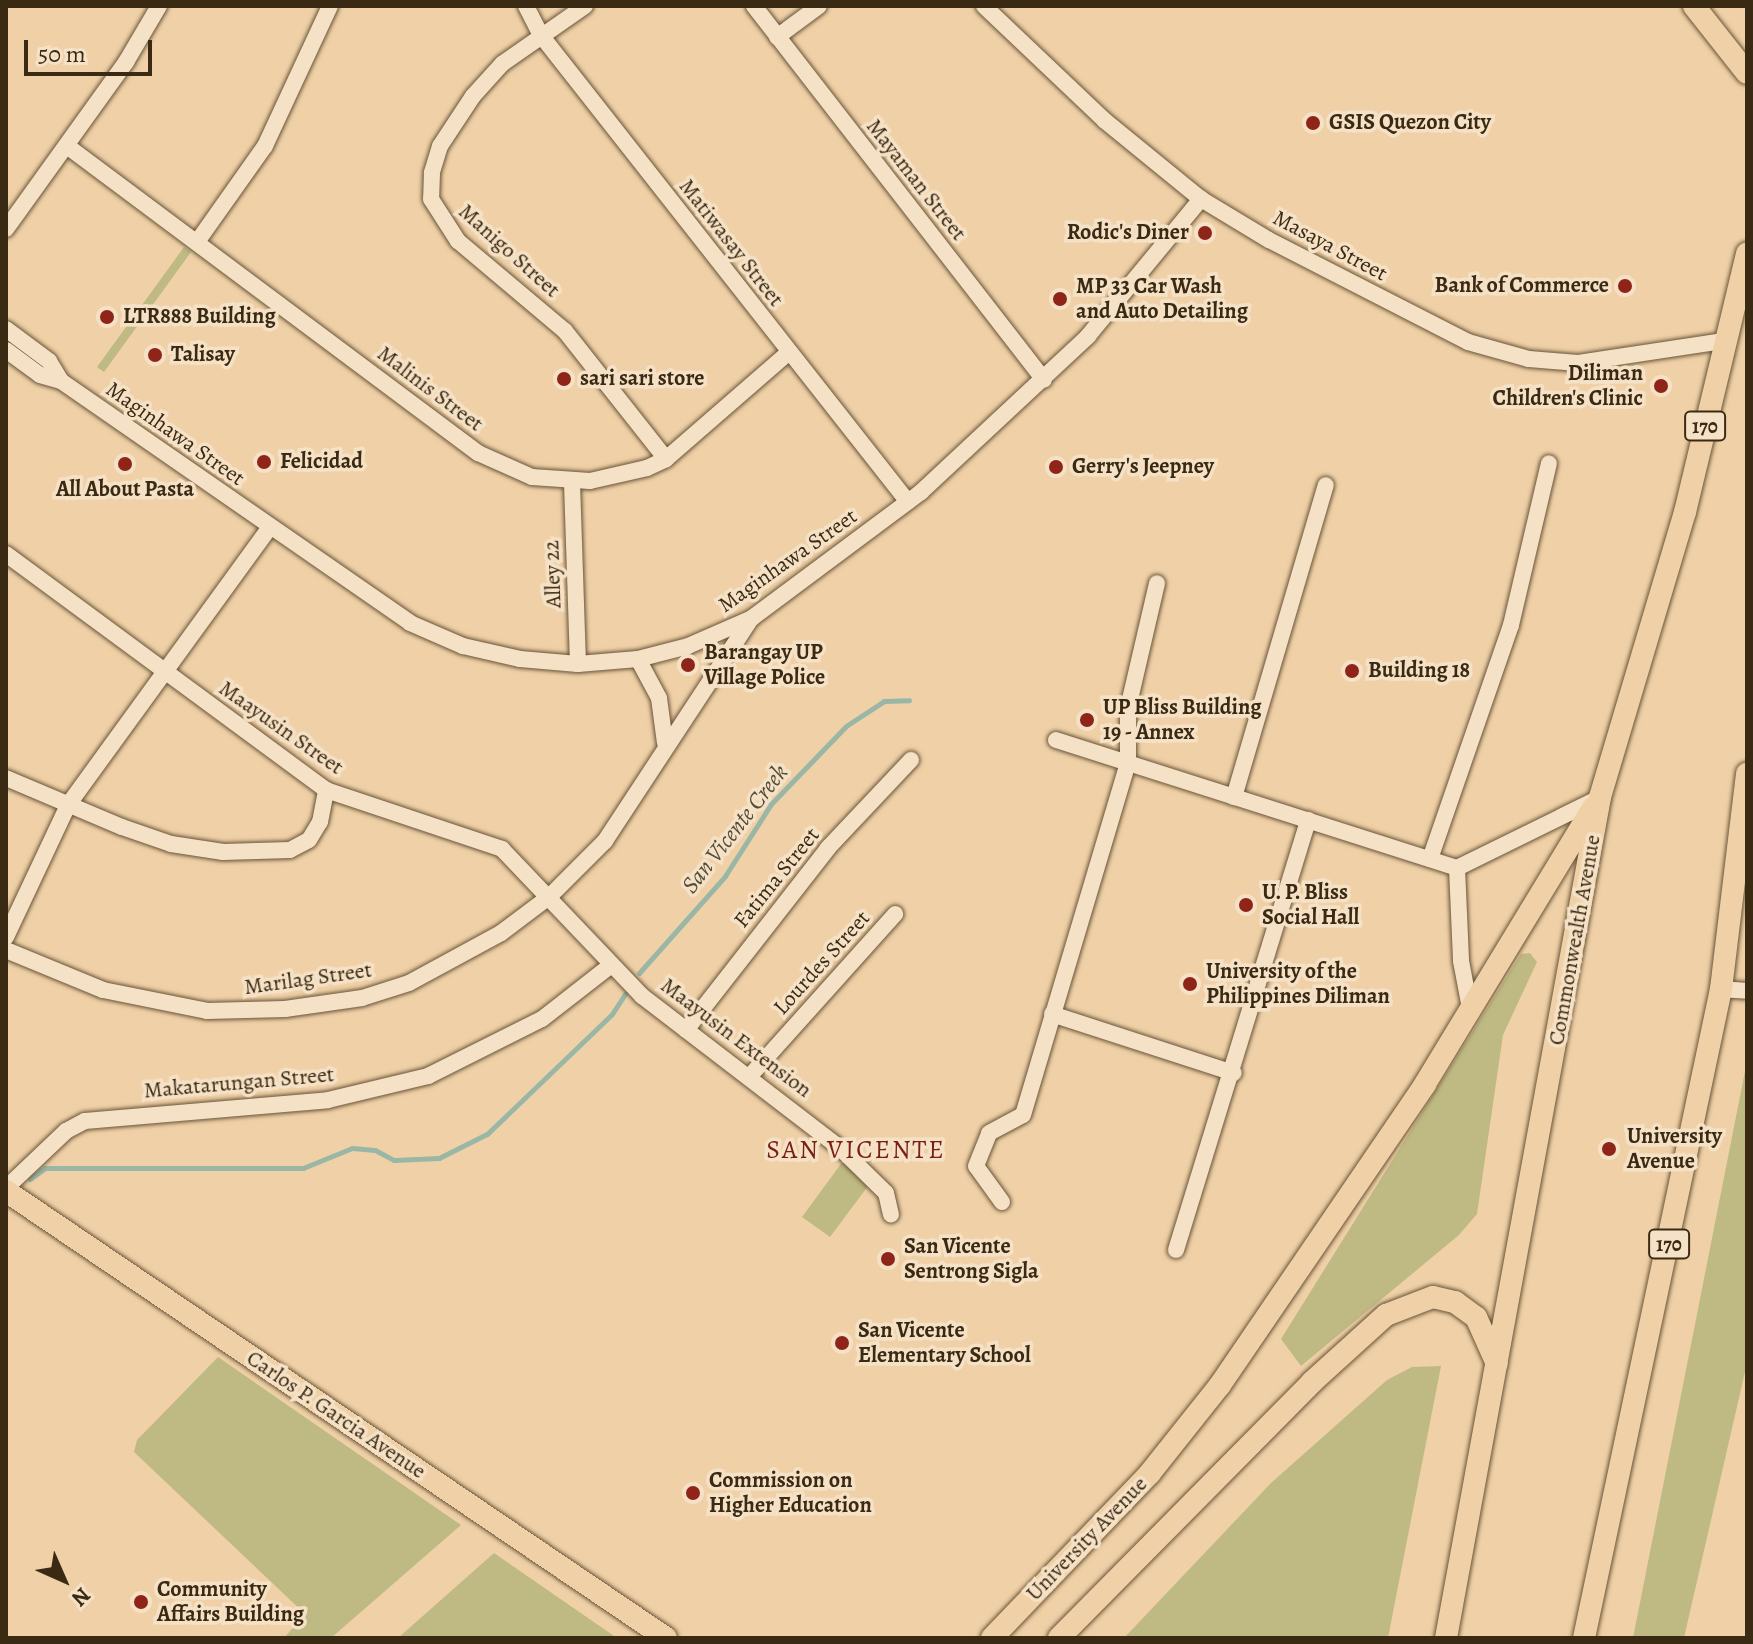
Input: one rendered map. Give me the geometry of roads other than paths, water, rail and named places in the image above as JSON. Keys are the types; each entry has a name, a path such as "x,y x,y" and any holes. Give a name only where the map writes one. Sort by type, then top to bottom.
{"main road":[{"path":"1694,6 1747,73"},
{"name":"Commonwealth Avenue","path":"1446,1638 1600,797 1685,512 1747,253"},
{"name":"170","path":"1584,1638 1721,989 1747,774"},
{"name":"University Avenue","path":"992,1638 1150,1473 1220,1385 1324,1238 1600,797"},
{"name":"Carlos P. Garcia Avenue","path":"6,1189 666,1638"},
{"path":"1059,1638 1302,1393 1386,1315 1433,1297 1455,1302 1476,1317 1497,1365"}],"street":[{"path":"6,229 67,146 159,6"},
{"path":"197,242 265,146 330,6"},
{"name":"Matiwasay Street","path":"526,6 540,34 908,502"},
{"name":"Manigo Street","path":"585,6 540,34 502,64 454,121 432,173 431,199 458,241 565,331 666,459"},
{"name":"Mayaman Street","path":"755,6 1044,380"},
{"path":"777,37 819,6"},
{"name":"Masaya Street","path":"984,6 1104,120 1201,199 1283,247 1468,342 1496,351 1587,362 1724,341"},
{"name":"Malinis Street","path":"67,146 478,453 532,477 572,483 627,475 666,459 788,353"},
{"name":"Maginhawa Street","path":"6,350 40,375 61,381 384,608 436,635 491,653 578,664 638,659 688,646 752,618 908,502 1044,380 1088,336 1201,199"},
{"name":"Maginhawa Street","path":"6,329 49,361 61,381"},
{"path":"1430,859 1511,625 1549,463"},
{"name":"Alley 22","path":"572,483 578,664"},
{"path":"1234,797 1326,485"},
{"path":"6,937 68,805 270,527"},
{"name":"Maayusin Street","path":"6,554 326,790 488,842 532,878 549,897"},
{"path":"1002,1202 976,1166 989,1133 1023,1115 1128,763 1128,708 1157,583"},
{"name":"Marilag Street","path":"6,950 103,990 153,1003 207,1011 285,1009 362,998 409,983 501,933 549,897 605,841 665,743 752,618"},
{"path":"638,659 659,698 665,743"},
{"path":"1056,740 1457,868 1600,797"},
{"name":"Fatima Street","path":"686,1030 828,848 911,760"},
{"path":"6,778 171,844 267,853 290,850 309,840 320,822 326,790"},
{"path":"1176,1250 1234,1073 1308,820"},
{"path":"1457,868 1461,961 1470,1008"},
{"name":"Maayusin Extension","path":"549,897 611,965 686,1030 840,1148 886,1193 891,1214"},
{"name":"Lourdes Street","path":"749,1077 895,914"},
{"name":"Makatarungan Street","path":"6,1189 66,1131 85,1121 328,1100 428,1076 542,1019 611,965"},
{"path":"1721,989 1747,991"},
{"path":"1052,1014 1234,1073"}],"waterway":[{"name":"San Vicente Creek","path":"639,973 725,876 771,804 846,726 884,701 909,700"},
{"name":"San Vicente Creek","path":"30,1179 45,1168 303,1168 352,1148 375,1150 394,1160 439,1158 487,1134 612,1014 625,994"}],"place":[{"name":"GSIS Quezon City","path":"1313,123"},
{"name":"Rodic's Diner","path":"1205,233"},
{"name":"Bank of Commerce","path":"1625,286"},
{"name":"MP 33 Car Wash and Auto Detailing","path":"1060,299"},
{"name":"LTR888 Building","path":"107,317"},
{"name":"Talisay","path":"155,355"},
{"name":"sari sari store","path":"564,379"},
{"name":"Diliman Children's Clinic","path":"1661,386"},
{"name":"Felicidad","path":"264,462"},
{"name":"All About Pasta","path":"125,464"},
{"name":"Gerry's Jeepney","path":"1056,467"},
{"name":"Barangay UP Village Police","path":"688,665"},
{"name":"Building 18","path":"1352,671"},
{"name":"UP Bliss Building 19 - Annex","path":"1087,720"},
{"name":"U. P. Bliss Social Hall","path":"1246,905"},
{"name":"University of the Philippines Diliman","path":"1190,984"},
{"name":"University Avenue","path":"1609,1149"},
{"name":"San Vicente Sentrong Sigla","path":"888,1259"},
{"name":"San Vicente Elementary School","path":"842,1343"},
{"name":"Commission on Higher Education","path":"693,1493"},
{"name":"Community Affairs Building","path":"141,1602"}],"district":[{"name":"SAN VICENTE","path":"856,1150"}]}
